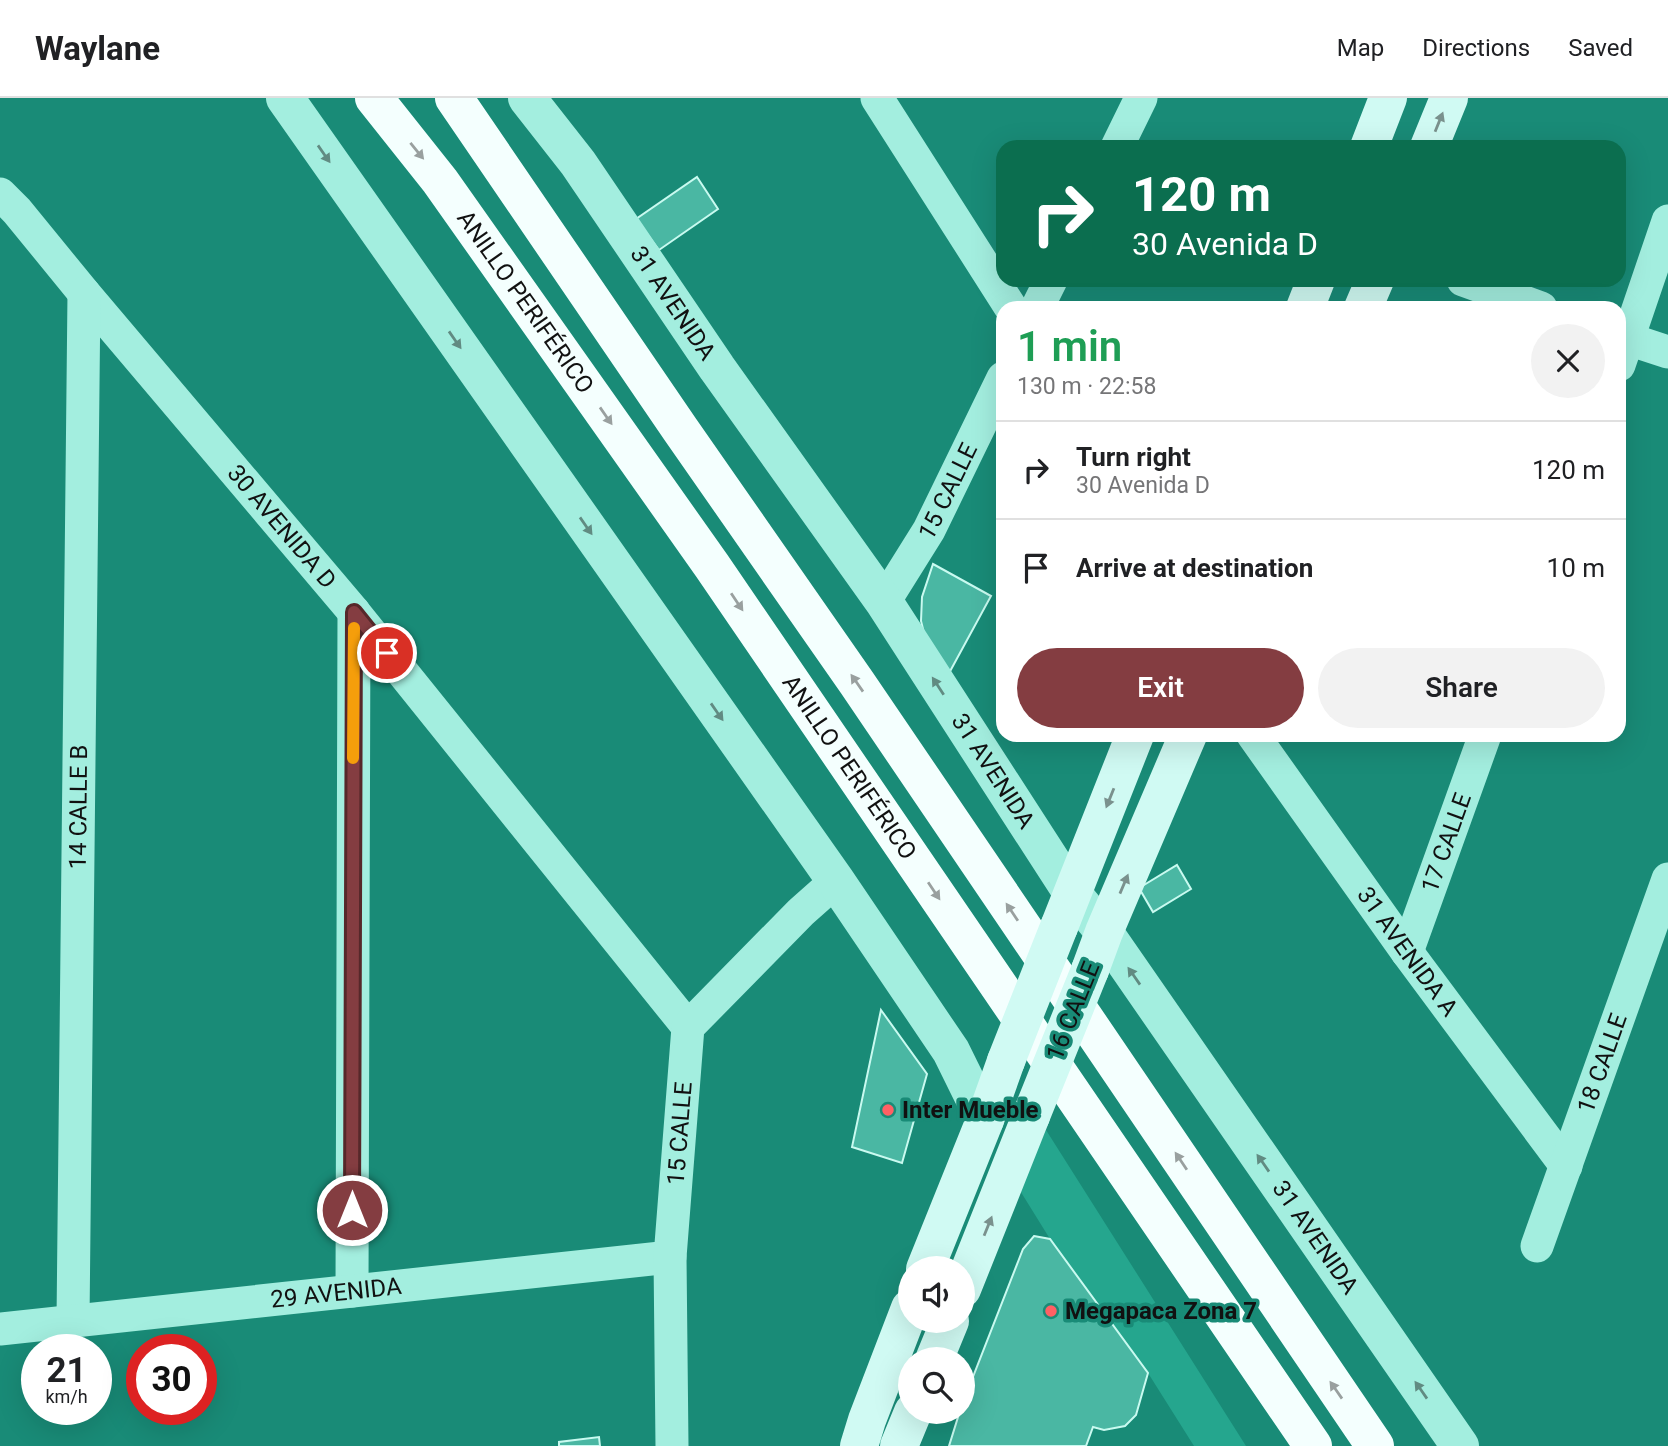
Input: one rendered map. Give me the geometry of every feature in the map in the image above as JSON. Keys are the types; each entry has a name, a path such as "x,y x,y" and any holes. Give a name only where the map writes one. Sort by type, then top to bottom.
{"highway":[{"name":"ANILLO PERIFÉRICO","path":"374,98 440,181 705,555 1306,1439"},
{"path":"454,98 857,683 1375,1446"}],"main road":[{"path":"1372,140 1388,98"},
{"path":"1432,140 1449,98"},
{"name":"16 CALLE","path":"930,1256 1132,742"},
{"name":"16 CALLE","path":"975,1256 1104,932 1185,742"},
{"path":"864,1437 901,1333"},
{"path":"899,1446 909,1424"},
{"path":"912,1446 914,1424"}],"street":[{"path":"285,98 836,881 951,1051 985,1120"},
{"name":"31 AVENIDA","path":"527,98 578,163 717,368 884,602 1066,910 1104,932 1460,1446"},
{"path":"877,98 996,283"},
{"path":"1120,140 1141,98"},
{"name":"30 AVENIDA D","path":"0,194 354,612 688,1027"},
{"path":"1626,335 1668,221"},
{"path":"1482,287 1522,301"},
{"name":"14 CALLE B","path":"73,1321 84,293"},
{"path":"1626,347 1668,352"},
{"name":"15 CALLE","path":"884,602 929,530 996,392"},
{"path":"352,1291 354,612"},
{"name":"31 AVENIDA A","path":"1258,742 1407,953 1566,1166"},
{"name":"17 CALLE","path":"1407,953 1482,742"},
{"name":"18 CALLE","path":"1537,1246 1668,879"},
{"path":"688,1027 801,912 836,881"},
{"name":"15 CALLE","path":"672,1446 670,1257 688,1027"},
{"name":"29 AVENIDA","path":"0,1328 670,1257"}],"green space":[{"path":"1046,1130 1246,1446 1194,1446 1148,1373 1050,1239 1019,1189"}],"building":[{"path":"697,177 718,209 659,250 636,219"},
{"path":"933,564 991,596 948,675 926,641 921,621 922,597"},
{"path":"1177,865 1191,889 1153,912 1139,888"},
{"name":"Inter Mueble","path":"881,1010 927,1074 902,1163 852,1147"},
{"name":"Megapaca Zona 7","path":"1034,1236 1050,1239 1148,1373 1136,1415 1125,1426 1104,1430 1093,1427 1086,1446 949,1446 956,1424 975,1424 975,1372 1023,1249"},
{"path":"599,1437 600,1446 559,1446 559,1442"}],"slow traffic":[{"path":"353,758 354,628"}],"place":[{"name":"Inter Mueble","path":"888,1110"},
{"name":"Megapaca Zona 7","path":"1051,1311"}],"route":[{"path":"352,1210 354,612 387,653"}]}
